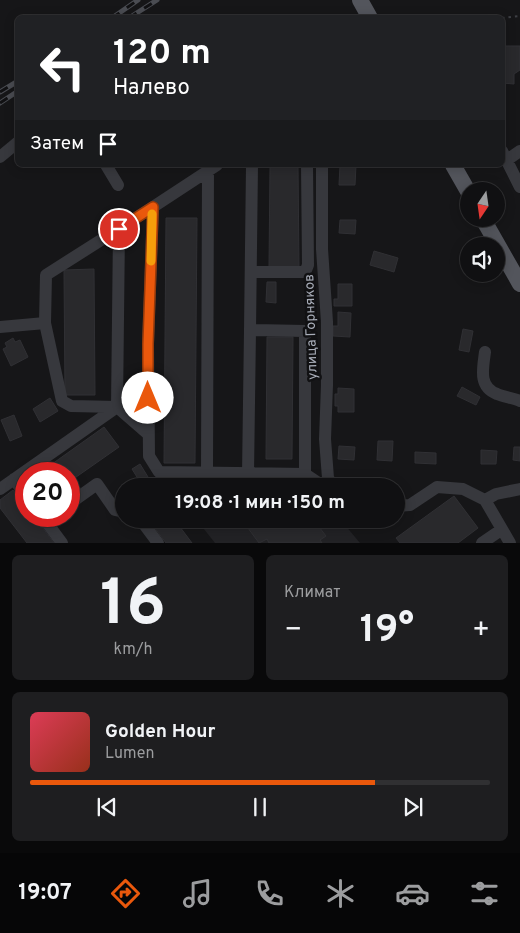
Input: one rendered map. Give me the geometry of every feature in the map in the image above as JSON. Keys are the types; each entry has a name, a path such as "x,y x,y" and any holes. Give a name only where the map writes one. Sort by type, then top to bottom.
{"main road":[{"path":"360,0 368,15"},
{"path":"454,167 463,182"},
{"path":"488,228 520,284"}],"street":[{"path":"0,158 15,145"},
{"path":"505,155 520,151"},
{"path":"505,157 520,187"},
{"path":"107,167 118,185"},
{"path":"248,474 252,167"},
{"path":"251,272 303,272 306,270 308,265 308,167"},
{"name":"улица Горняков","path":"322,167 322,249 327,322 328,385 325,439 328,478"},
{"path":"148,434 117,407 71,406 62,401 45,323 46,275 212,168"},
{"path":"207,473 212,168"},
{"path":"153,207 148,344 149,456 159,472 305,474 311,478"},
{"path":"117,407 119,229"},
{"path":"4,327 45,323"},
{"path":"250,330 305,331 305,474"},
{"path":"485,352 482,375 486,386 495,394 520,401"},
{"path":"0,489 117,407"},
{"path":"80,496 97,484 115,510"},
{"path":"405,505 410,504 437,487 463,488 485,500 510,543"},
{"path":"485,500 496,494 520,488"},
{"path":"482,543 499,525"},
{"path":"52,527 62,543"},
{"path":"147,528 158,543"}],"path":[{"path":"505,18 520,16"}],"shaded area":[{"path":"203,528 348,528 360,543 215,543"}],"building":[{"path":"505,46 520,46 520,70 514,74 514,84 505,83"},
{"path":"270,167 298,167 299,268 269,267"},
{"path":"340,167 356,167 355,185 339,185"},
{"path":"166,218 197,218 195,463 164,463"},
{"path":"340,220 356,220 355,234 339,233"},
{"path":"374,251 398,258 394,272 370,265"},
{"path":"94,269 95,395 65,395 64,270"},
{"path":"267,282 276,282 276,303 266,302"},
{"path":"338,284 352,284 352,306 334,306 334,299 338,299"},
{"path":"338,312 351,313 350,337 333,336 333,326 338,326"},
{"path":"463,329 473,331 469,352 459,350"},
{"path":"267,337 293,337 292,459 266,459"},
{"path":"13,338 15,342 20,340 28,357 11,366 3,349 7,347 5,343"},
{"path":"462,387 480,397 476,405 457,396"},
{"path":"338,388 354,389 354,412 338,412 338,406 335,406 335,394 338,394"},
{"path":"50,398 58,411 40,422 33,409"},
{"path":"14,415 22,436 10,441 1,420"},
{"path":"104,427 119,447 80,474 80,462 55,462"},
{"path":"378,441 393,441 392,461 377,460"},
{"path":"339,446 355,447 354,460 338,459"},
{"path":"514,447 520,447 520,461 513,460"},
{"path":"481,450 497,451 496,464 481,464"},
{"path":"415,452 436,453 436,464 415,463"},
{"path":"140,464 148,477 138,478 132,469"},
{"path":"13,490 15,493 15,527 42,527 54,543 27,543 0,508 0,500"},
{"path":"454,496 478,528 458,543 400,543 396,538"},
{"path":"155,528 181,528 192,543 166,543"},
{"path":"248,528 320,528 326,536 320,540 322,543 269,543 267,539 259,543"}],"railway":[{"path":"116,15 138,0"},
{"path":"134,15 157,0"},
{"path":"0,92 15,83"},
{"path":"0,103 15,93"}],"slow traffic":[{"path":"151,261 152,214"}],"route":[{"path":"119,229 153,207 148,398"}]}
